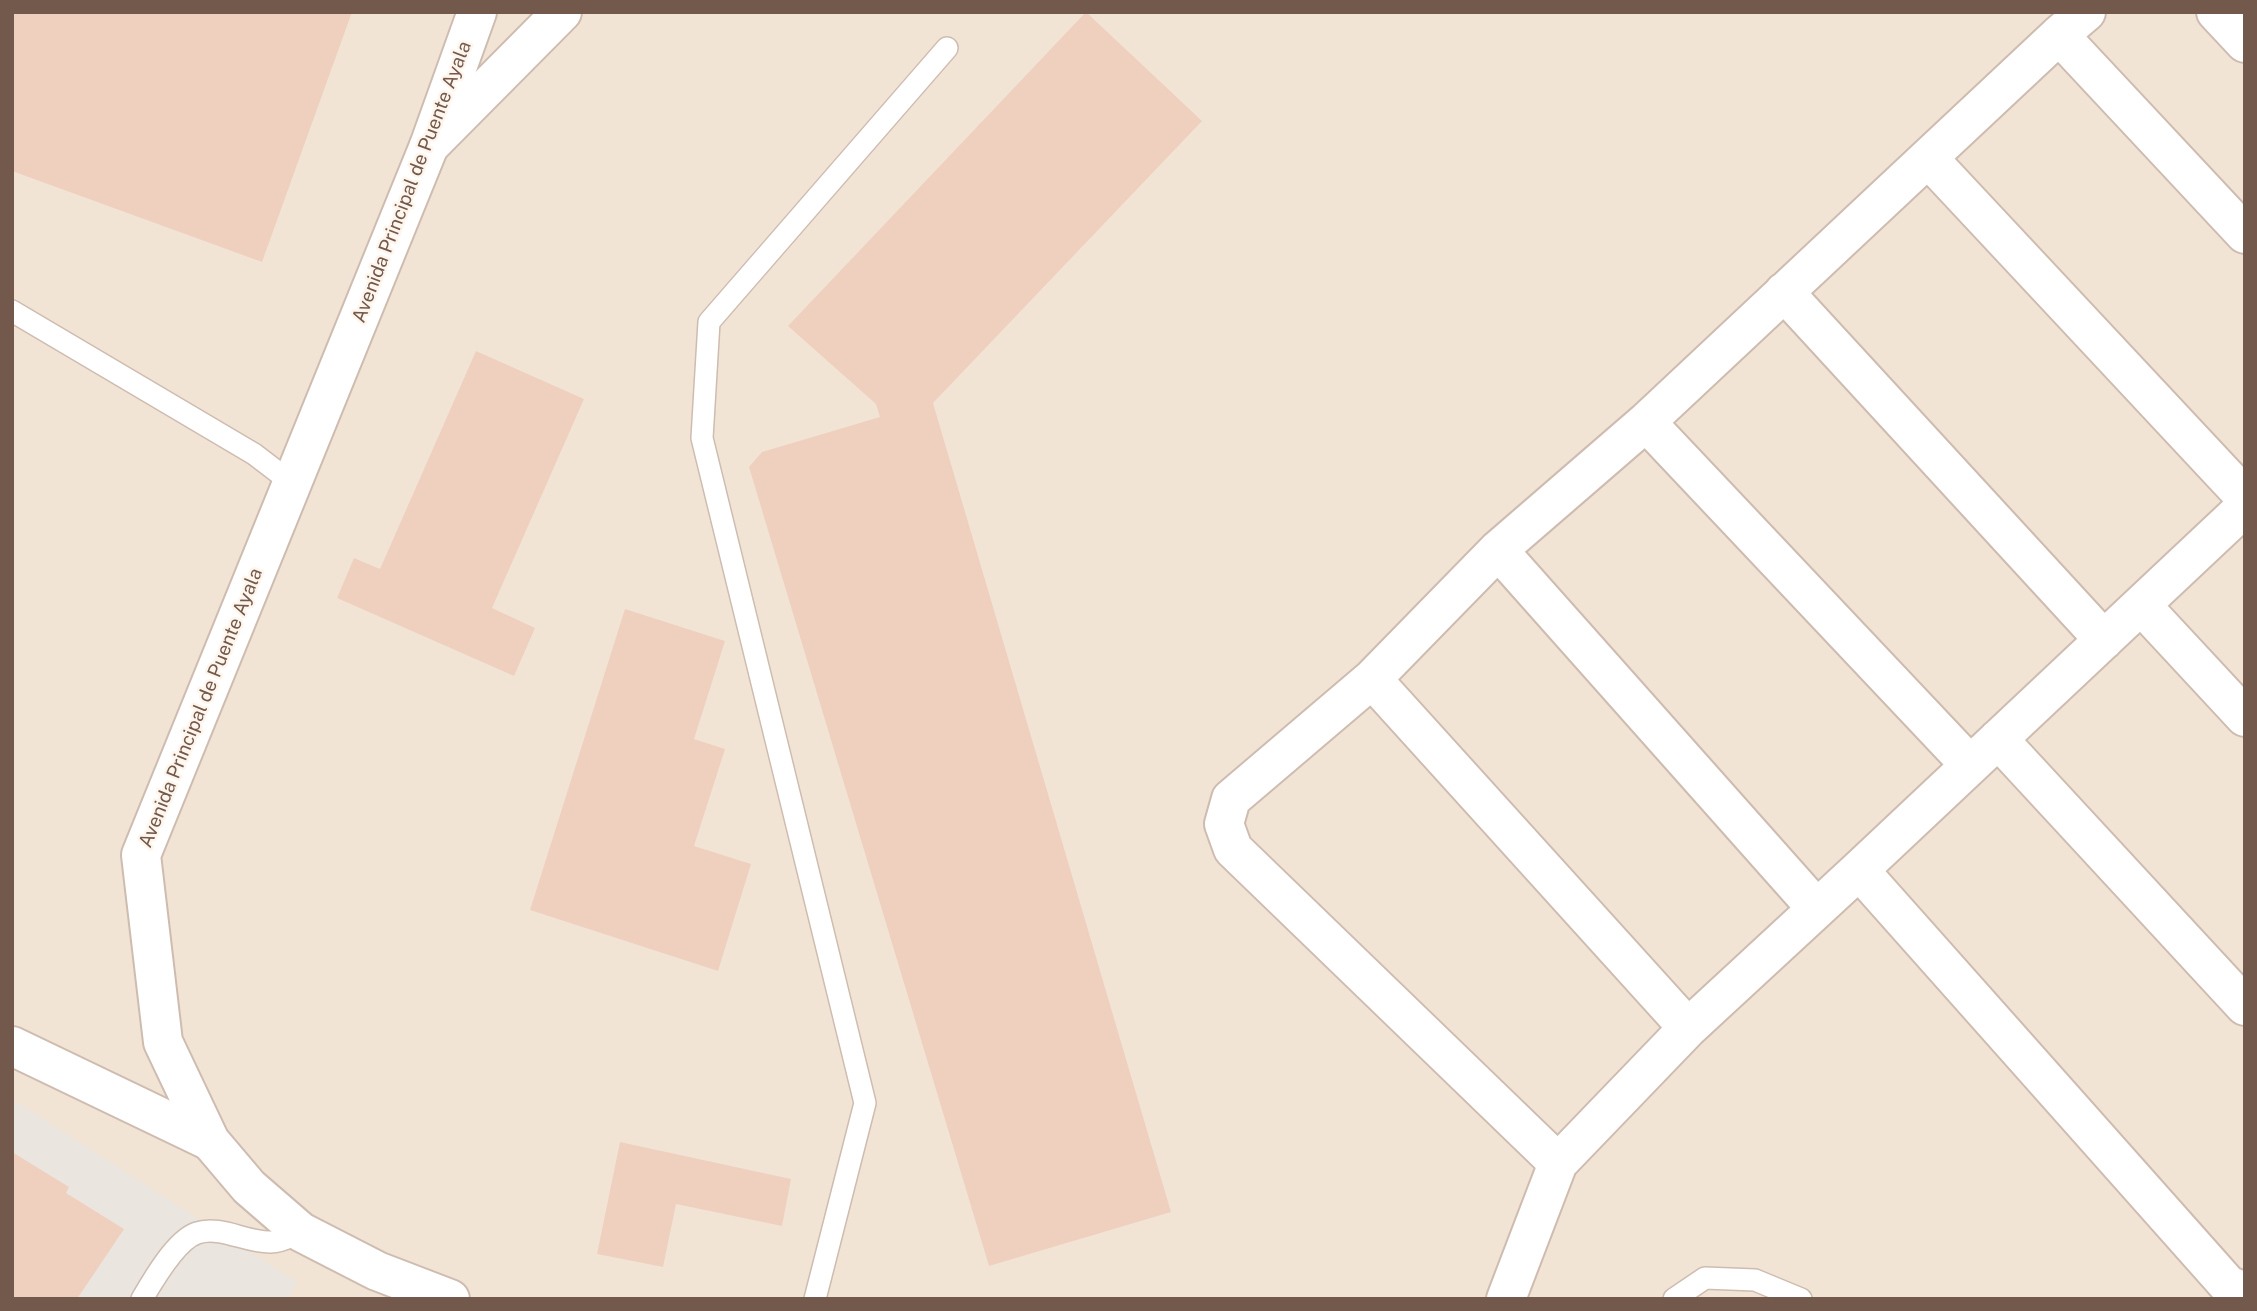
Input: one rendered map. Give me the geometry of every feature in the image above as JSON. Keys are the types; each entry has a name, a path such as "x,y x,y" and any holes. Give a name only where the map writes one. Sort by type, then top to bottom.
{"street":[{"name":"Avenida Principal de Puente Ayala","path":"450,1299 377,1271 301,1231 249,1187 211,1141 163,1042 141,855 429,146 477,12"},
{"path":"429,146 562,12"},
{"path":"2216,12 2245,43"},
{"path":"1558,1163 1233,849 1224,824 1231,799 1372,679 1498,551 1646,422 2073,24 2245,234"},
{"path":"1928,158 2245,497"},
{"path":"1784,292 2104,640"},
{"path":"1646,422 1970,765"},
{"path":"1506,1299 1558,1163 1688,1028 2245,507"},
{"path":"1498,551 1817,909"},
{"path":"2141,605 2245,716"},
{"path":"1372,679 1688,1028"},
{"path":"1998,739 2245,1006"},
{"path":"1859,870 2228,1285 2245,1292"},
{"path":"12,1046 211,1141"}],"lane":[{"path":"815,1299 865,1103 702,438 709,321 947,48"},
{"path":"12,311 254,454 292,483"},
{"path":"142,1299 158,1273 184,1241 197,1233 211,1232 274,1242 301,1231"},
{"path":"1674,1299 1705,1278 1755,1280 1801,1299"}],"shaded area":[{"path":"12,12 2245,12 2245,1299 12,1299"},
{"path":"12,1099 297,1282 288,1299 12,1299"}],"building":[{"path":"12,12 352,12 262,262 12,171"},
{"path":"1086,12 1202,121 933,403 1171,1212 989,1266 749,467 762,452 880,417 876,404 788,326"},
{"path":"476,351 584,399 492,608 535,628 514,676 337,598 354,558 380,569"},
{"path":"625,609 725,641 694,739 725,749 694,846 751,864 718,971 530,910"},
{"path":"620,1142 791,1179 782,1226 676,1204 663,1267 597,1254"},
{"path":"12,1152 69,1187 66,1193 124,1229 77,1299 12,1299"}]}
